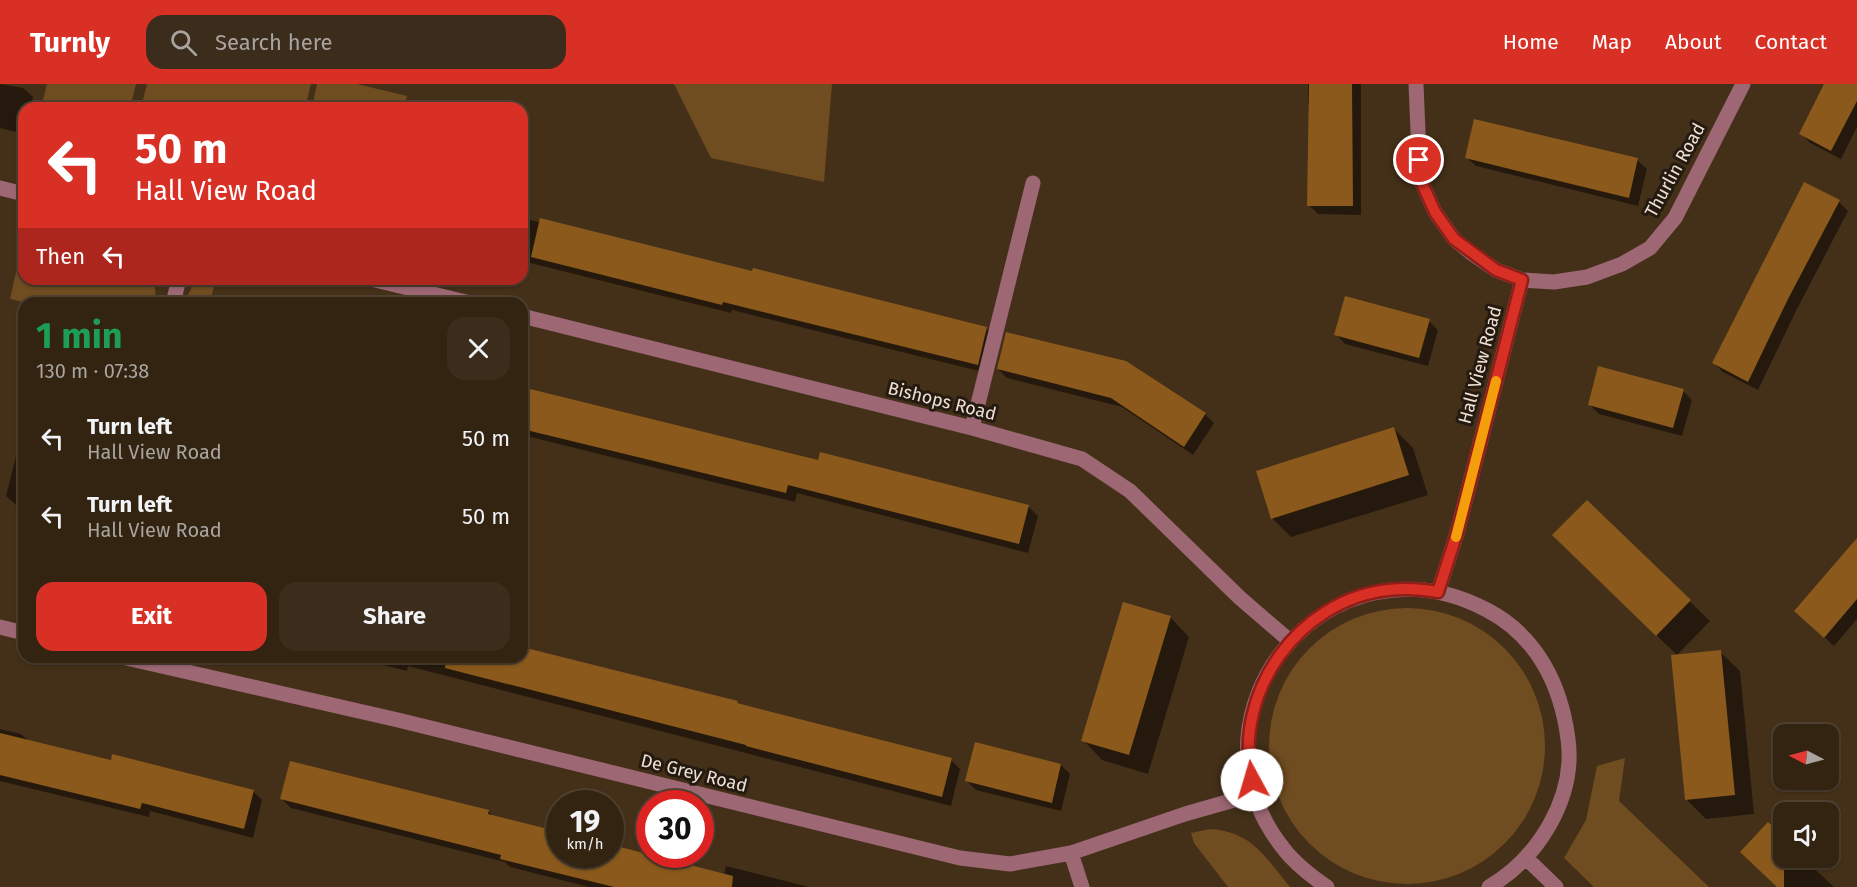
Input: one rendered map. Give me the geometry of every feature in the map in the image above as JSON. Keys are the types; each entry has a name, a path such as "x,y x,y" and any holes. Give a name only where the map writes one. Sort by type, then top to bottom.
{"street":[{"path":"1416,84 1420,179 1435,212 1454,239 1470,252 1496,270 1522,280"},
{"name":"Thurlin Road","path":"1522,280 1554,282 1587,278 1622,264 1650,248 1675,218 1743,84"},
{"path":"972,428 1033,183"},
{"path":"0,189 18,193"},
{"name":"Hall View Road","path":"1438,592 1457,533 1522,280"},
{"path":"395,285 445,297"},
{"name":"Bishops Road","path":"528,317 972,428 1082,459 1130,491 1240,598 1290,641"},
{"path":"1327,887 1304,871 1283,848 1266,822 1255,794 1249,767 1252,713 1273,663 1290,641 1310,622 1334,607 1359,596 1386,590 1405,589 1438,592 1471,601 1498,615 1522,635 1541,659 1556,686 1565,715 1569,746 1567,776 1558,806 1545,834 1526,858 1489,887"},
{"path":"0,627 18,632"},
{"name":"De Grey Road","path":"148,663 410,723 960,858 1010,864 1071,852 1185,814 1255,794"},
{"path":"1071,852 1082,887"},
{"path":"1526,858 1556,887"}],"shaded area":[{"path":"47,84 136,84 132,102 42,102"},
{"path":"147,84 311,84 306,102 142,102"},
{"path":"317,84 357,84 407,96 406,102 313,102"},
{"path":"674,84 832,84 824,182 711,158"},
{"path":"18,263 18,285 155,285 156,297 18,297 18,301 10,299"},
{"path":"193,285 214,285 211,297 187,297"},
{"path":"1407,608 1434,611 1460,619 1483,632 1504,649 1521,670 1534,693 1542,719 1545,746 1542,773 1534,799 1521,822 1504,843 1483,860 1460,873 1434,881 1407,884 1380,881 1354,873 1331,860 1310,843 1293,822 1280,799 1272,773 1269,746 1272,719 1280,693 1293,670 1310,649 1331,632 1354,619 1380,611"},
{"path":"1625,758 1619,801 1709,887 1594,887 1564,858 1586,820 1597,766"},
{"path":"1210,829 1225,831 1248,841 1265,856 1290,887 1228,887 1194,843 1191,833"}],"building":[{"path":"1309,84 1352,84 1353,206 1307,206"},
{"path":"1824,84 1857,84 1857,101 1831,151 1799,134"},
{"path":"1474,119 1638,158 1629,198 1465,158"},
{"path":"1804,182 1840,200 1748,382 1712,363"},
{"path":"540,218 752,271 753,268 987,327 978,365 723,302 722,305 531,257"},
{"path":"1345,296 1430,319 1419,358 1334,335"},
{"path":"1006,332 1126,361 1206,413 1184,447 1111,398 997,369"},
{"path":"1598,366 1684,389 1673,428 1588,405"},
{"path":"528,388 818,460 820,452 1029,505 1019,544 788,485 786,493 528,430"},
{"path":"1394,427 1409,475 1271,519 1256,471"},
{"path":"1587,500 1691,600 1656,636 1552,535"},
{"path":"1857,538 1857,599 1824,638 1794,611"},
{"path":"1123,602 1171,616 1129,755 1081,741"},
{"path":"528,648 952,758 942,797 445,668 445,663 528,663"},
{"path":"1721,650 1735,795 1685,800 1671,655"},
{"path":"0,733 111,760 112,754 254,790 244,829 142,803 140,809 0,775"},
{"path":"975,742 1061,764 1052,803 965,781"},
{"path":"290,761 489,810 488,814 546,828 546,868 624,868 624,848 636,851 636,868 702,868 733,876 732,887 614,887 500,859 501,855 280,799"},
{"path":"1768,822 1773,827 1773,868 1784,868 1784,887 1777,887 1740,852"}],"slow traffic":[{"path":"1456,537 1496,381"}],"route":[{"path":"1252,780 1249,767 1252,713 1273,663 1290,641 1310,622 1334,607 1359,596 1386,590 1414,588 1438,592 1457,533 1522,280 1496,270 1454,239 1435,212 1420,179 1419,160"}]}
